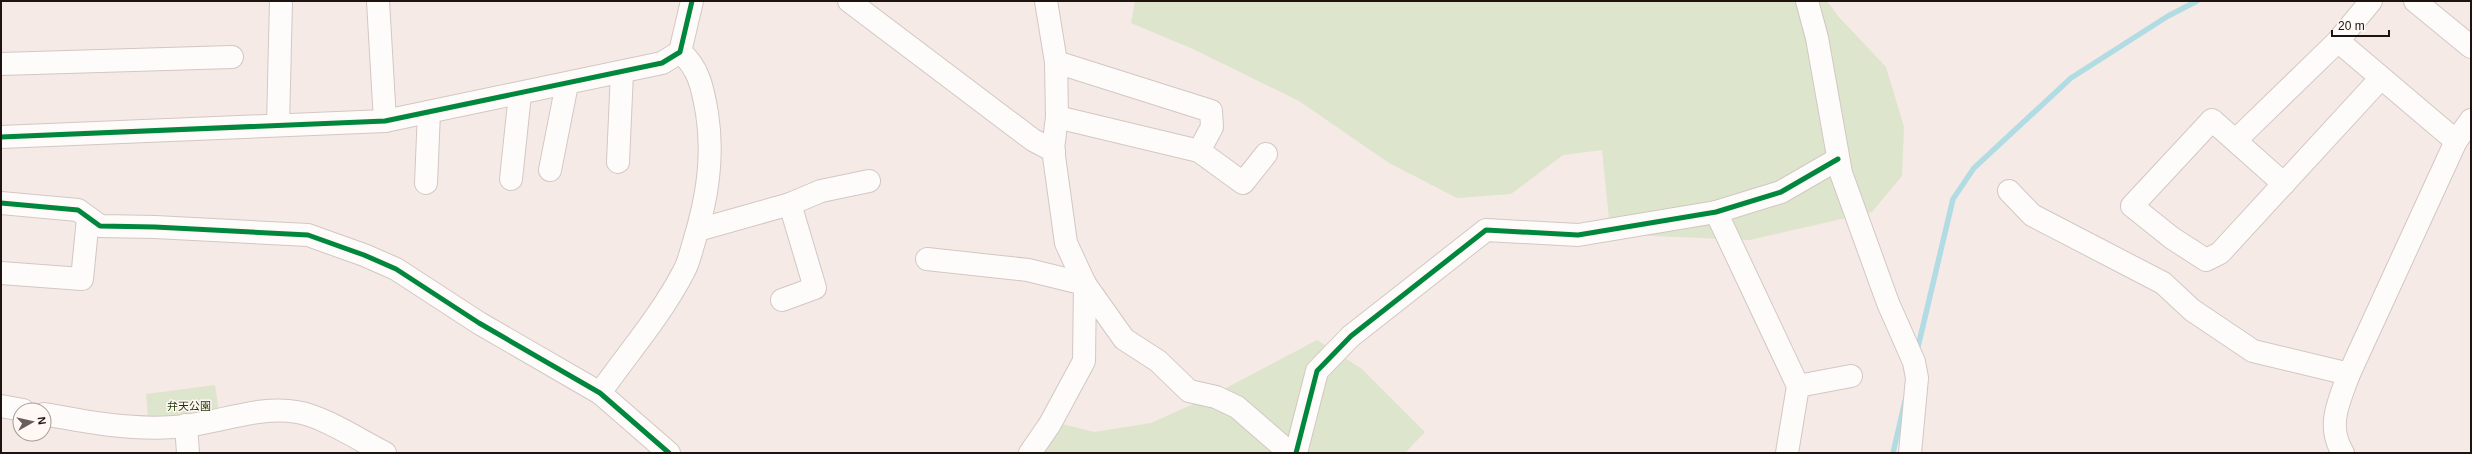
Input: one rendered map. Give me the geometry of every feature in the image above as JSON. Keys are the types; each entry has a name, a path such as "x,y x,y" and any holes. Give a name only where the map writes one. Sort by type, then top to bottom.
{"street":[{"path":"278,125 281,1"},
{"path":"378,1 385,121"},
{"path":"1,137 385,121 520,94 662,63 680,52 692,1"},
{"path":"849,1 1032,140 1054,151"},
{"path":"1046,1 1056,62 1057,118 1054,151 1066,243 1085,284 1124,339 1158,361 1189,391 1216,397 1237,407 1290,453"},
{"path":"1808,1 1817,38 1841,173 1888,304 1914,362 1916,385 1910,453"},
{"path":"2236,140 2338,41 2371,1"},
{"path":"2415,1 2471,47"},
{"path":"2338,41 2456,141"},
{"path":"600,393 669,297 685,269 703,212 709,173 711,137 702,84 687,58 680,52"},
{"path":"1,64 232,57"},
{"path":"1056,62 1211,111 1212,127 1199,151"},
{"path":"618,162 622,72"},
{"path":"2284,184 2212,120 2132,206 2172,238 2206,260 2220,253 2284,184 2381,78"},
{"path":"550,170 567,84"},
{"path":"511,179 520,94"},
{"path":"426,183 429,112"},
{"path":"1057,118 1199,151 1243,183 1266,154"},
{"path":"2343,453 2334,430 2335,412 2349,374 2456,141 2471,120"},
{"path":"1296,453 1317,371 1351,336 1486,230 1578,235 1716,212 1781,192 1838,159"},
{"path":"698,230 790,204 821,191 869,181"},
{"path":"2009,191 2032,215 2163,283 2192,310 2253,351 2349,374"},
{"path":"1,203 78,210 100,226 162,227 308,236 364,255 396,269 479,323 600,393 668,453"},
{"path":"782,300 815,288 790,204"},
{"path":"1716,212 1798,386 1787,453"},
{"path":"1,273 82,279 88,218"},
{"path":"927,259 1028,270 1085,284"},
{"path":"1030,453 1050,424 1084,360 1085,284"},
{"path":"1798,386 1851,376"},
{"path":"1,406 12,408"},
{"path":"52,415 115,427 174,427 271,410 298,412 317,419 385,453"},
{"path":"186,425 188,453"}],"green space":[{"path":"1135,1 1827,1 1838,16 1886,67 1904,127 1902,176 1872,212 1750,240 1651,236 1610,229 1602,150 1563,155 1511,194 1457,198 1389,163 1299,101 1193,49 1131,23"},
{"path":"1317,340 1362,369 1425,432 1405,453 1024,453 1039,418 1094,432 1151,423 1209,397"},
{"name":"弁天公園","path":"215,385 220,419 149,427 146,394"}],"waterway":[{"path":"1917,351 1953,199 1974,168 2071,78 2168,16 2197,1"},
{"path":"1893,453 1905,401"}],"cycle path":[{"path":"1,137 385,121 662,63 680,52 692,1"},
{"path":"1296,453 1317,371 1351,336 1486,230 1578,235 1716,212 1781,192 1838,159"},
{"path":"1,203 78,210 100,226 155,227 308,235 364,255 396,269 479,323 600,393 669,453"}]}
